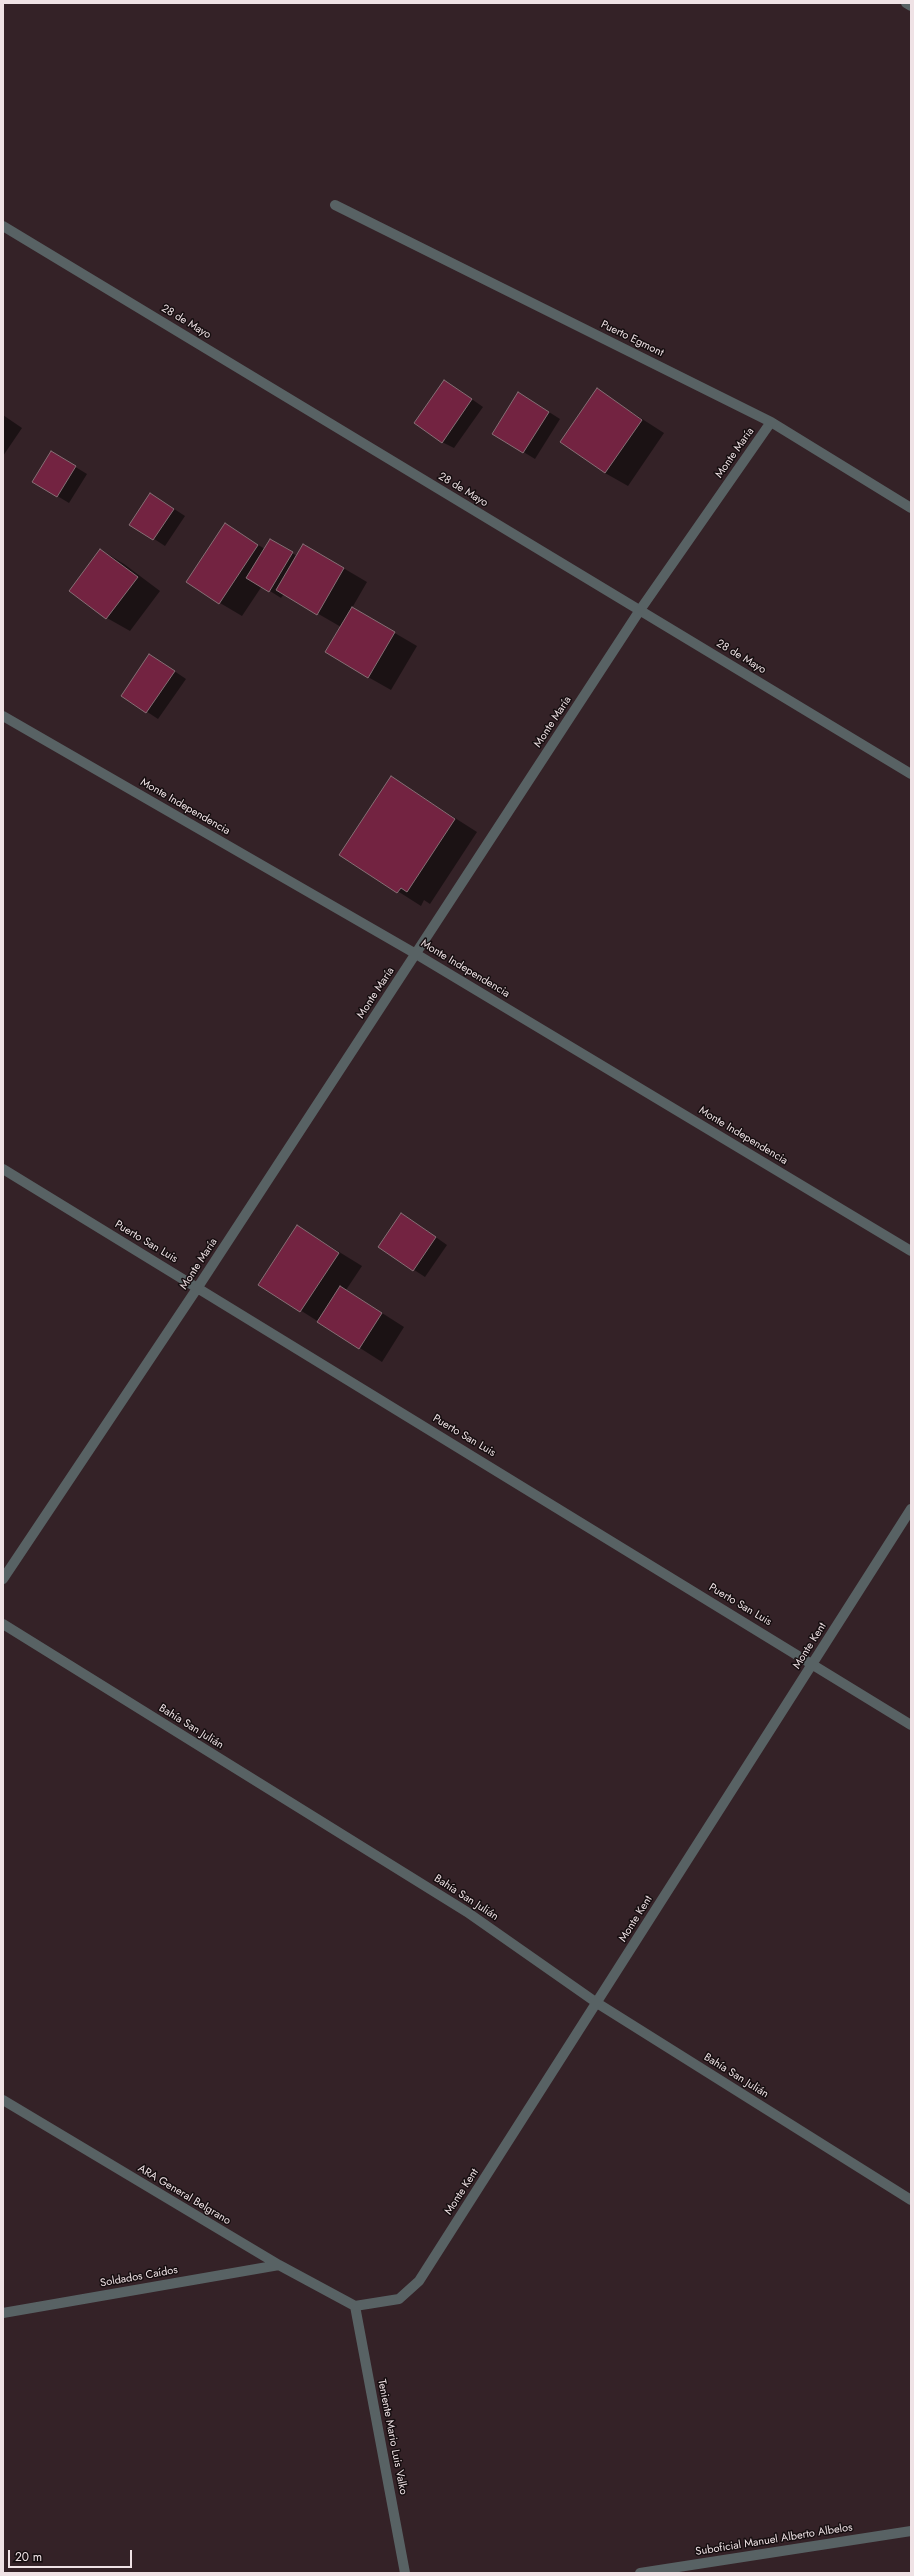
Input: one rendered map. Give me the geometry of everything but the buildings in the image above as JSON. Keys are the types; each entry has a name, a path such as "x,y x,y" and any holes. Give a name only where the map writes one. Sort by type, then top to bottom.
{"street":[{"path":"906,3 911,6"},
{"name":"Puerto Egmont","path":"335,205 771,422 911,508"},
{"name":"28 de Mayo","path":"3,226 911,774"},
{"name":"Monte María","path":"3,1579 198,1287 640,610 771,422"},
{"name":"Monte Independencia","path":"3,716 416,954 911,1251"},
{"name":"Puerto San Luis","path":"3,1169 911,1725"},
{"name":"Monte Kent","path":"355,2306 399,2299 419,2281 911,1509"},
{"name":"Bahía San Julián","path":"3,1624 467,1912 597,2003 911,2200"},
{"name":"ARA General Belgrano","path":"3,2100 279,2266 355,2306"},
{"name":"Soldados Caídos","path":"3,2313 279,2266"},
{"name":"Teniente Mario Luis Valko","path":"355,2306 405,2573"},
{"name":"Suboficial Manuel Alberto Albelos","path":"640,2573 911,2531"}]}
